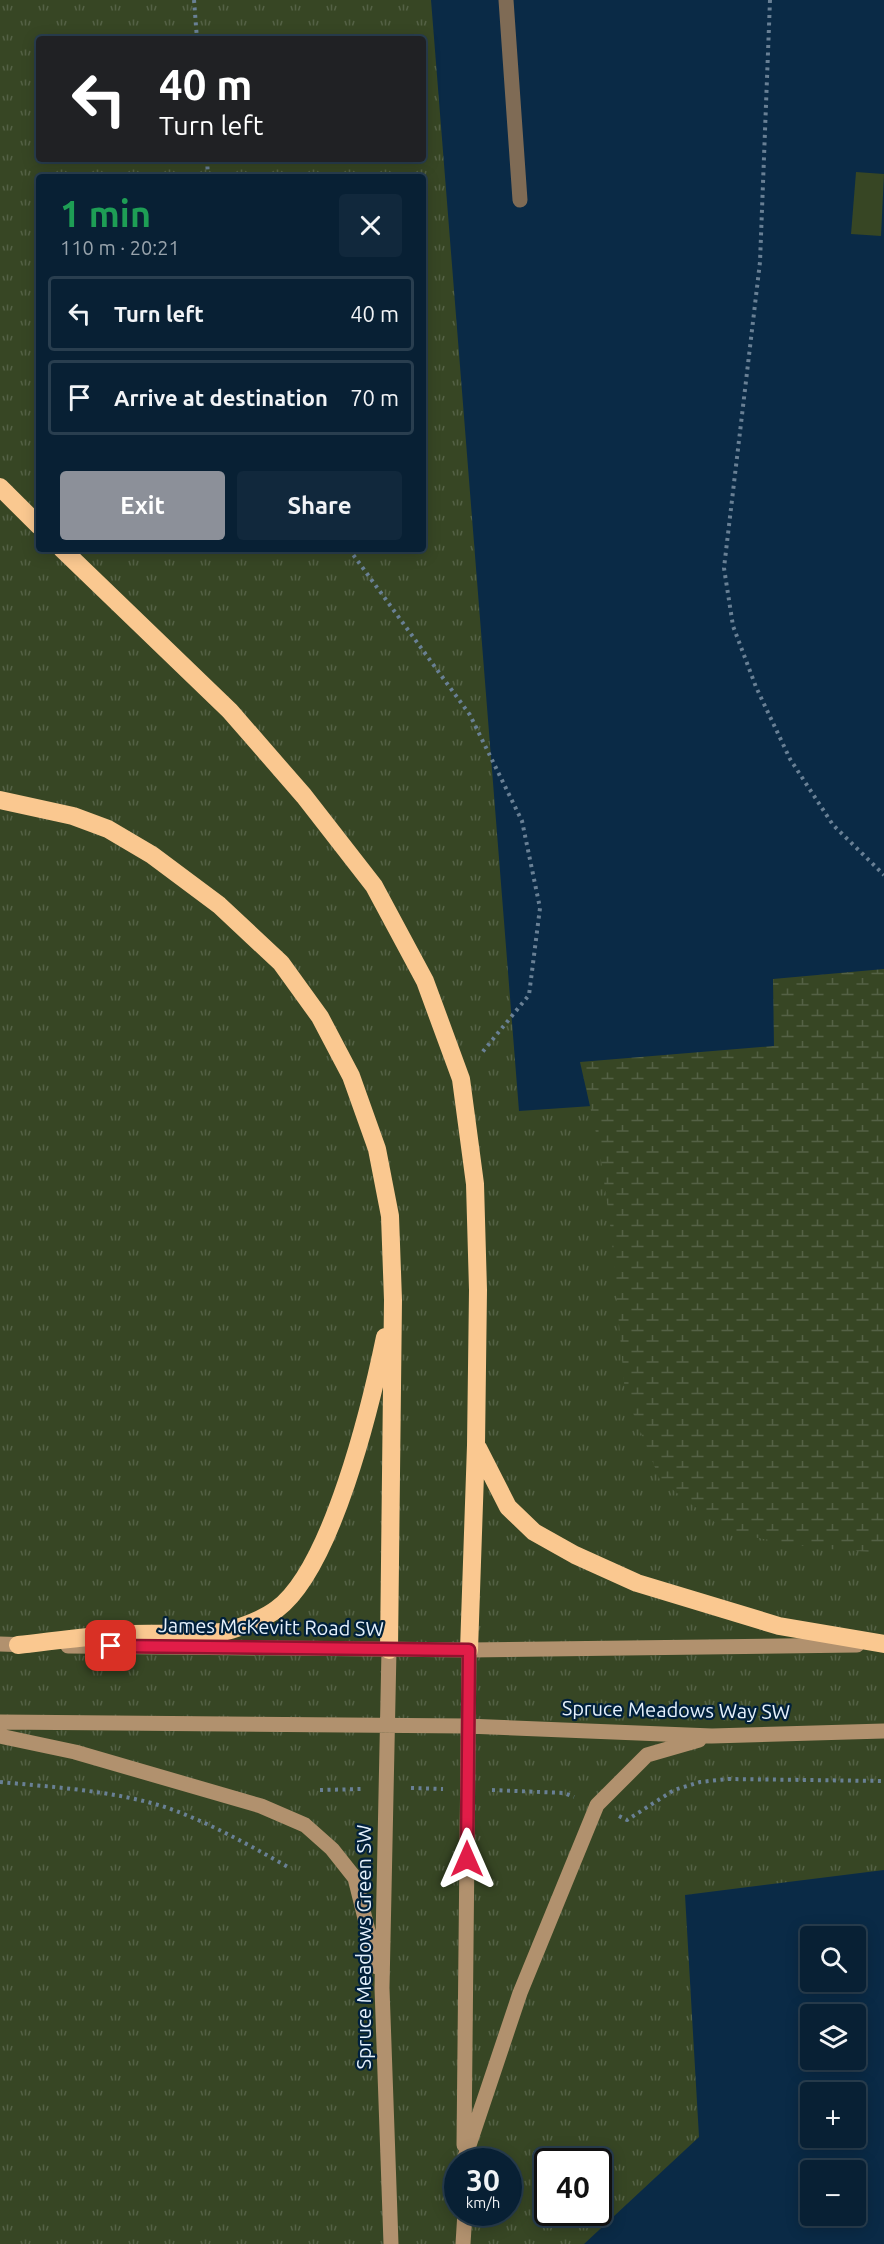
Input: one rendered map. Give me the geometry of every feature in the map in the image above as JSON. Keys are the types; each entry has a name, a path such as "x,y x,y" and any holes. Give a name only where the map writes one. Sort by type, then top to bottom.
{"highway":[{"path":"0,487 36,523"},
{"path":"65,552 230,711 304,796 374,886 425,981 461,1079 475,1184 478,1290 476,1445 469,1650"},
{"path":"0,800 73,816 108,829 152,855 219,905 281,963 320,1017 351,1076 377,1149 390,1216 393,1300 390,1650"},
{"path":"9,1645 123,1634 229,1631 277,1609 296,1590 319,1553 343,1493 368,1410 393,1300"},
{"path":"476,1445 508,1507 534,1532 575,1555 637,1583 780,1626 884,1644"}],"main road":[{"path":"464,2148 469,1650 884,1644"},
{"name":"James McKevitt Road SW","path":"9,1645 469,1650"},
{"name":"Spruce Meadows Green SW","path":"390,1650 386,1725 382,1988 391,2244"},
{"path":"0,1722 467,1726"},
{"name":"Spruce Meadows Way SW","path":"467,1726 712,1736 884,1731"},
{"path":"0,1736 75,1752 261,1806 305,1825 332,1849 355,1878 382,1988"},
{"path":"468,2148 520,1993 597,1805 647,1755 712,1736"},
{"path":"463,2244 464,2226"}],"street":[{"path":"506,0 520,200"}],"path":[{"path":"194,0 197,36"},
{"path":"770,0 760,262 724,568 733,626 756,687 790,759 833,825 884,875"},
{"path":"351,552 470,715 522,821 540,908 529,994 461,1079"},
{"path":"0,1782 79,1790 167,1808 230,1834 288,1867"}],"green space":[{"path":"0,0 431,0 519,1111 884,1086 884,1870 685,1895 699,2137 612,2218 612,2148 534,2148 534,2226 603,2226 584,2244 0,2244"},
{"path":"856,172 884,174 881,236 851,234"},
{"path":"884,969 884,1553 816,1548 729,1533 660,1480 625,1393 611,1231 599,1146 580,1062 774,1046 773,979"}],"route":[{"path":"111,1646 469,1650 467,1859"}]}
